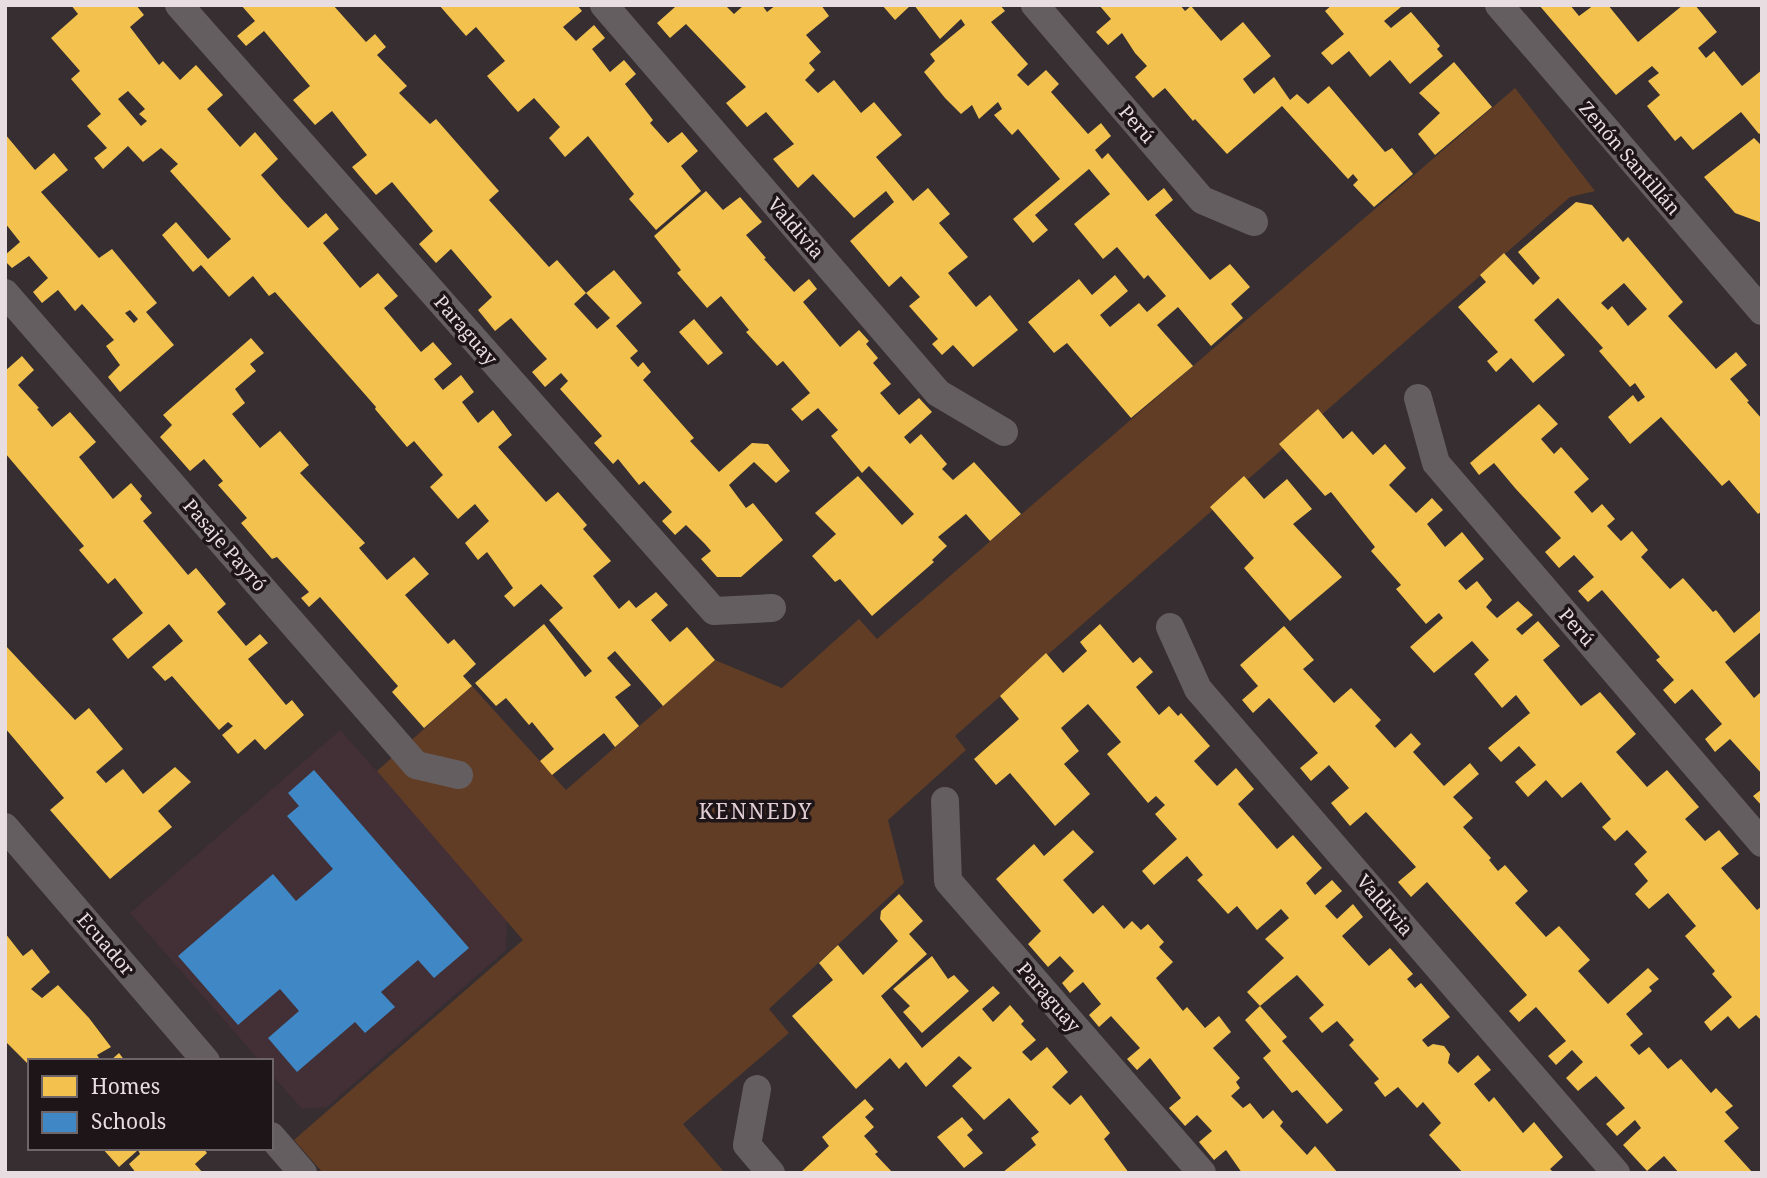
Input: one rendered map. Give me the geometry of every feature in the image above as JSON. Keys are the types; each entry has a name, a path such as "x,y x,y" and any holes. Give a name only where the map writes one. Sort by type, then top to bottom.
{"street":[{"name":"Paraguay","path":"180,5 714,611 772,608"},
{"name":"Valdivia","path":"604,5 937,393 1003,432"},
{"name":"Perú","path":"1035,5 1202,200 1254,222"},
{"name":"Zenón Santillán","path":"1499,5 1760,304"},
{"name":"Pasaje Payró","path":"5,293 416,765 459,775"},
{"name":"Perú","path":"1418,398 1436,463 1762,843"},
{"name":"Valdivia","path":"1170,627 1198,690 1616,1173"},
{"name":"Paraguay","path":"945,801 948,881 1202,1173"},
{"name":"Ecuador","path":"5,827 204,1059"},
{"path":"757,1089 747,1145 771,1173"},
{"path":"273,1138 303,1173"}],"shaded area":[{"path":"1515,88 1595,191 1570,197 955,736 966,750 888,820 904,883 769,1009 789,1033 683,1124 725,1173 323,1173 294,1140 523,940 377,771 472,686 566,790 715,660 782,688 859,619 877,639"},
{"path":"340,730 507,916 506,950 327,1107 302,1109 273,1076 273,1059 258,1059 130,913"}],"building: Homes":[{"path":"71,5 136,5 144,15 130,27 159,65 163,61 180,80 196,65 223,95 207,109 240,147 255,132 278,159 261,175 308,228 326,213 339,229 323,243 360,288 378,273 398,296 384,308 421,352 433,342 452,364 434,379 443,390 461,375 474,392 462,402 478,423 493,410 512,435 498,447 546,502 558,492 587,525 583,529 611,561 593,576 619,609 629,600 636,608 656,592 668,605 651,620 670,642 687,627 715,660 663,706 615,651 607,658 631,685 615,697 639,726 615,747 604,733 552,775 540,761 554,749 532,722 529,725 506,698 496,706 475,683 544,624 585,677 592,671 549,620 563,608 541,584 514,607 504,596 513,588 487,552 478,560 465,543 489,521 475,504 458,519 430,487 443,475 414,441 407,447 376,407 275,292 269,296 253,276 229,297 201,265 193,272 162,235 176,222 208,259 231,239 170,171 178,164 161,148 143,162 128,146 103,169 94,158 107,148 87,126 101,114 71,79 80,71 51,38 78,14","holes":["128,91 145,109 139,114 147,121 141,126 118,99"]},
{"path":"241,5 333,5 366,42 375,34 386,47 377,55 407,86 399,93 430,124 436,119 499,191 489,200 549,267 557,260 586,293 614,270 642,303 616,326 638,351 630,358 638,367 643,362 651,372 643,380 694,438 690,441 719,472 752,443 768,444 790,471 776,483 754,462 729,485 746,508 753,503 783,540 741,577 717,577 701,559 711,551 705,544 686,525 675,535 662,521 672,512 644,481 639,485 618,459 613,464 594,443 602,436 560,389 568,381 561,373 545,387 532,372 547,359 511,318 495,331 478,310 492,297 451,249 436,263 419,244 433,231 392,182 376,195 352,167 367,155 332,111 315,125 293,100 310,86 264,31 246,46 237,36 255,21","holes":["586,293 610,318 597,329 574,304"]},
{"path":"439,5 577,5 582,11 563,27 576,41 594,25 605,38 592,49 610,72 624,60 636,74 625,84 653,120 650,123 668,143 682,132 698,151 681,166 701,191 656,230 629,199 634,194 588,136 565,157 549,138 560,127 534,98 518,112 487,76 505,61 476,27 466,36"},
{"path":"673,5 725,5 734,14 744,5 762,5 767,12 776,5 821,5 829,16 806,35 821,52 809,63 815,70 805,80 818,93 834,80 861,113 874,102 902,135 876,157 913,201 928,188 950,214 939,223 968,257 948,273 976,307 990,295 1018,330 973,367 953,345 942,355 932,344 938,339 909,306 920,297 901,276 889,287 850,241 894,202 886,191 854,218 813,174 798,188 773,159 794,144 766,112 747,127 726,103 746,87 686,24 670,38 657,23 675,7"},
{"path":"882,5 911,5 895,20"},
{"path":"914,5 1000,5 1005,11 991,22 1028,64 1017,75 1028,86 1046,70 1059,84 1051,92 1088,134 1101,123 1111,136 1095,150 1102,159 1108,153 1148,201 1164,188 1173,200 1155,215 1210,280 1230,264 1250,287 1231,304 1243,318 1211,346 1178,307 1157,325 1193,366 1131,418 1067,343 1054,353 1028,322 1079,279 1092,295 1115,275 1128,291 1100,315 1110,327 1139,303 1147,312 1166,296 1148,275 1144,279 1117,247 1103,259 1074,224 1110,194 1089,169 1035,215 1048,230 1033,243 1013,219 1060,179 1018,129 1012,135 994,115 1002,109 998,102 979,119 972,105 961,114 945,98 924,72 935,61 930,54 965,25 961,19 940,39"},
{"path":"1099,5 1180,5 1185,11 1191,6 1221,41 1243,22 1271,56 1243,79 1254,94 1274,77 1290,100 1297,94 1308,104 1329,86 1385,152 1392,148 1413,174 1374,207 1353,185 1358,180 1353,174 1348,179 1282,106 1227,154 1195,119 1193,121 1165,88 1153,98 1135,77 1147,66 1122,33 1108,45 1096,32 1111,19"},
{"path":"1332,5 1400,5 1401,7 1384,21 1391,28 1411,12 1440,46 1437,49 1443,56 1410,84 1390,60 1370,77 1349,51 1332,65 1321,53 1344,34 1325,11"},
{"path":"1539,5 1570,5 1579,16 1594,5 1608,5 1638,42 1683,5 1695,5 1717,32 1698,48 1706,58 1714,51 1742,86 1762,70 1762,132 1759,134 1741,112 1693,150 1681,136 1675,141 1647,106 1660,95 1648,81 1659,73 1652,66 1616,95"},
{"path":"1454,62 1492,107 1435,155 1418,134 1440,113 1419,93"},
{"path":"5,134 35,170 54,153 68,170 41,192 99,258 112,249 157,303 146,312 174,345 120,392 108,377 120,365 106,346 114,340 82,304 75,311 58,290 42,303 33,292 48,278 29,256 12,268 5,261 5,255 20,242 5,223","holes":["130,310 138,319 134,323 125,313"]},
{"path":"1754,138 1762,146 1762,223 1735,213 1704,177"},
{"path":"706,191 723,210 740,197 762,222 746,235 794,292 809,279 817,289 803,302 840,347 859,330 869,341 866,344 878,358 873,363 891,384 880,393 899,415 919,398 932,412 904,437 910,444 921,434 947,464 942,469 953,480 974,462 1021,514 990,541 966,514 938,537 947,546 932,560 934,562 872,616 840,579 835,582 812,556 836,534 815,513 858,476 902,525 914,514 869,466 862,473 831,436 838,430 818,408 802,421 791,409 810,393 783,361 777,366 746,332 749,330 721,296 707,308 677,273 681,270 654,236"},
{"path":"1576,202 1592,205 1623,242 1628,237 1683,302 1668,316 1716,369 1736,352 1747,365 1730,379 1762,419 1762,511 1758,514 1729,480 1722,486 1661,417 1630,444 1608,417 1633,395 1638,402 1645,397 1635,383 1630,387 1599,351 1603,348 1558,298 1534,320 1565,355 1533,383 1511,358 1496,372 1487,361 1498,352 1458,307 1486,282 1480,275 1504,253 1533,285 1540,278 1518,252","holes":["1624,283 1647,309 1628,326 1612,306 1608,310 1601,303"]},
{"path":"694,319 723,353 708,365 679,332"},
{"path":"251,338 264,353 250,364 256,371 235,389 245,403 232,414 260,448 280,431 309,465 300,473 365,543 359,548 387,580 414,557 429,574 405,595 448,644 454,639 476,664 463,676 472,686 424,728 392,692 398,686 320,597 309,607 301,598 309,592 277,557 272,559 241,523 247,518 218,485 223,481 204,459 190,471 160,437 172,425 163,415"},
{"path":"22,356 34,370 18,385 52,427 70,412 96,442 79,457 113,499 131,483 152,513 143,521 188,575 196,568 226,604 217,612 246,646 260,634 268,643 248,659 286,705 292,700 304,715 265,750 255,739 238,754 222,735 233,726 228,722 219,730 172,676 165,681 152,667 183,641 169,624 128,659 112,639 143,613 115,578 108,584 79,550 84,546 5,453 5,371"},
{"path":"1539,404 1558,424 1541,439 1554,454 1561,447 1589,479 1574,492 1592,513 1602,504 1615,519 1607,526 1621,541 1632,531 1648,550 1641,557 1670,589 1683,578 1713,612 1716,610 1734,633 1762,609 1762,631 1725,662 1754,698 1762,691 1762,774 1730,739 1715,752 1705,739 1722,724 1692,689 1675,704 1663,690 1674,680 1656,660 1660,657 1602,590 1588,602 1578,591 1594,577 1574,555 1559,568 1545,552 1561,538 1494,463 1479,475 1470,463"},
{"path":"1318,409 1343,439 1352,431 1373,455 1385,444 1406,468 1389,485 1416,513 1432,498 1443,510 1427,524 1445,547 1462,532 1484,559 1458,581 1466,590 1477,581 1492,600 1486,607 1497,618 1518,601 1533,615 1516,629 1522,635 1538,621 1560,646 1543,660 1581,706 1600,692 1636,734 1616,752 1647,787 1667,770 1699,807 1685,819 1705,841 1719,830 1739,854 1721,868 1757,910 1762,906 1762,1021 1756,1015 1739,1029 1728,1016 1711,1031 1704,1022 1732,997 1712,974 1715,971 1685,936 1696,926 1668,893 1649,909 1635,894 1648,881 1634,864 1647,852 1627,830 1615,841 1602,827 1611,819 1581,782 1562,798 1546,780 1528,797 1515,782 1536,765 1519,746 1501,762 1488,748 1530,713 1516,695 1502,708 1474,674 1489,660 1472,641 1434,673 1410,647 1443,618 1439,613 1426,624 1396,589 1401,585 1371,551 1375,547 1331,492 1325,496 1279,444"},
{"path":"1244,476 1264,499 1287,479 1312,509 1293,524 1342,577 1290,621 1244,568 1254,558 1210,507"},
{"path":"1100,624 1133,663 1140,657 1153,672 1136,687 1159,715 1169,706 1178,716 1181,713 1210,746 1194,761 1217,786 1236,768 1254,789 1238,804 1277,849 1293,835 1322,868 1306,883 1315,895 1332,880 1342,891 1325,906 1337,919 1353,904 1363,917 1342,936 1369,966 1390,948 1413,974 1407,979 1415,988 1421,983 1450,1017 1422,1040 1428,1047 1433,1044 1444,1046 1450,1054 1448,1063 1458,1073 1478,1055 1491,1070 1474,1084 1489,1102 1494,1097 1523,1133 1534,1122 1563,1157 1550,1169 1554,1173 1463,1173 1429,1135 1441,1123 1423,1102 1417,1108 1398,1087 1385,1097 1374,1083 1379,1079 1349,1045 1354,1040 1337,1021 1322,1033 1309,1018 1324,1005 1297,975 1260,1006 1247,992 1284,958 1265,939 1289,918 1281,909 1257,930 1237,906 1228,914 1197,880 1203,875 1187,856 1154,885 1142,871 1177,839 1155,814 1165,805 1156,796 1148,803 1107,754 1121,742 1088,704 1061,728 1079,751 1064,764 1090,794 1055,826 1010,773 996,785 974,759 1019,719 1000,696 1046,653 1063,673 1087,651 1080,642"},
{"path":"1284,626 1314,660 1303,669 1334,703 1351,688 1381,720 1375,726 1395,748 1411,733 1421,744 1413,752 1444,786 1470,763 1479,774 1453,797 1473,818 1463,827 1491,858 1489,860 1498,871 1505,865 1528,891 1515,903 1546,937 1559,926 1590,960 1578,971 1608,1004 1648,968 1659,979 1649,987 1652,991 1626,1014 1643,1034 1630,1045 1639,1055 1649,1047 1668,1069 1681,1059 1711,1093 1716,1088 1733,1106 1725,1112 1739,1128 1724,1141 1753,1173 1679,1173 1664,1156 1647,1171 1623,1145 1641,1128 1635,1120 1617,1136 1606,1124 1625,1108 1596,1076 1578,1091 1566,1078 1583,1062 1572,1050 1556,1065 1548,1056 1566,1041 1536,1007 1519,1022 1509,1011 1527,995 1427,882 1411,897 1398,882 1416,867 1366,812 1350,826 1331,803 1349,788 1329,765 1311,781 1300,768 1318,753 1269,698 1253,713 1242,700 1258,686 1240,665"},
{"path":"5,645 75,720 89,708 123,749 96,772 106,783 123,769 143,794 175,767 191,782 158,811 172,827 110,879 50,810 64,798 5,728"},
{"path":"1762,789 1762,806 1753,796"},
{"path":"1073,830 1094,852 1063,880 1093,914 1103,905 1124,929 1132,921 1141,930 1148,924 1164,942 1159,947 1173,962 1156,978 1183,1011 1187,1007 1205,1028 1219,1016 1231,1032 1213,1048 1240,1078 1236,1082 1240,1088 1231,1096 1243,1108 1250,1103 1263,1119 1273,1110 1283,1122 1280,1126 1307,1155 1315,1146 1338,1173 1242,1173 1226,1150 1214,1160 1199,1142 1212,1131 1197,1115 1185,1126 1169,1108 1181,1098 1150,1058 1137,1070 1127,1059 1140,1048 1111,1016 1099,1027 1089,1015 1101,1004 1083,982 1070,993 1062,983 1074,971 1060,956 1048,967 1028,944 1041,931 996,879 1034,844 1044,856"},
{"path":"899,894 923,921 909,934 927,954 881,996 922,1048 993,986 1000,993 982,1009 993,1022 1010,1005 1024,1021 1021,1024 1036,1040 1022,1052 1031,1061 1047,1047 1068,1072 1052,1087 1070,1105 1081,1095 1110,1133 1104,1139 1129,1173 1002,1173 1036,1145 1031,1138 1039,1132 1009,1098 984,1120 952,1086 972,1068 959,1056 926,1087 906,1062 899,1069 890,1058 856,1089 792,1016 833,980 819,963 838,945 863,975 898,941 880,919 881,911"},
{"path":"5,933 23,956 32,949 50,972 31,989 42,998 58,985 89,1018 111,1047 97,1055 100,1059 28,1059 28,1064 5,1041"},
{"path":"932,956 948,979 954,975 969,991 922,1033 903,1012 910,1006 893,989"},
{"path":"1260,1006 1287,1037 1282,1041 1343,1110 1327,1124 1297,1090 1292,1093 1263,1058 1271,1051 1245,1020"},
{"path":"119,1053 124,1059 112,1059"},
{"path":"865,1099 874,1109 865,1117 874,1127 864,1136 878,1152 875,1154 893,1173 800,1173 829,1146 822,1137"},
{"path":"962,1117 973,1130 967,1135 983,1153 964,1168 937,1137"},
{"path":"104,1150 138,1150 119,1167"},
{"path":"138,1150 205,1150 207,1153 195,1164 203,1173 136,1173 129,1164 140,1154"}],"building: Schools":[{"path":"314,770 469,948 434,978 418,960 381,992 395,1007 365,1033 355,1022 297,1072 268,1038 299,1011 280,989 238,1025 178,956 273,874 296,901 333,869 287,816 299,806 288,793"}],"district":[{"name":"KENNEDY","path":"756,812"}]}
